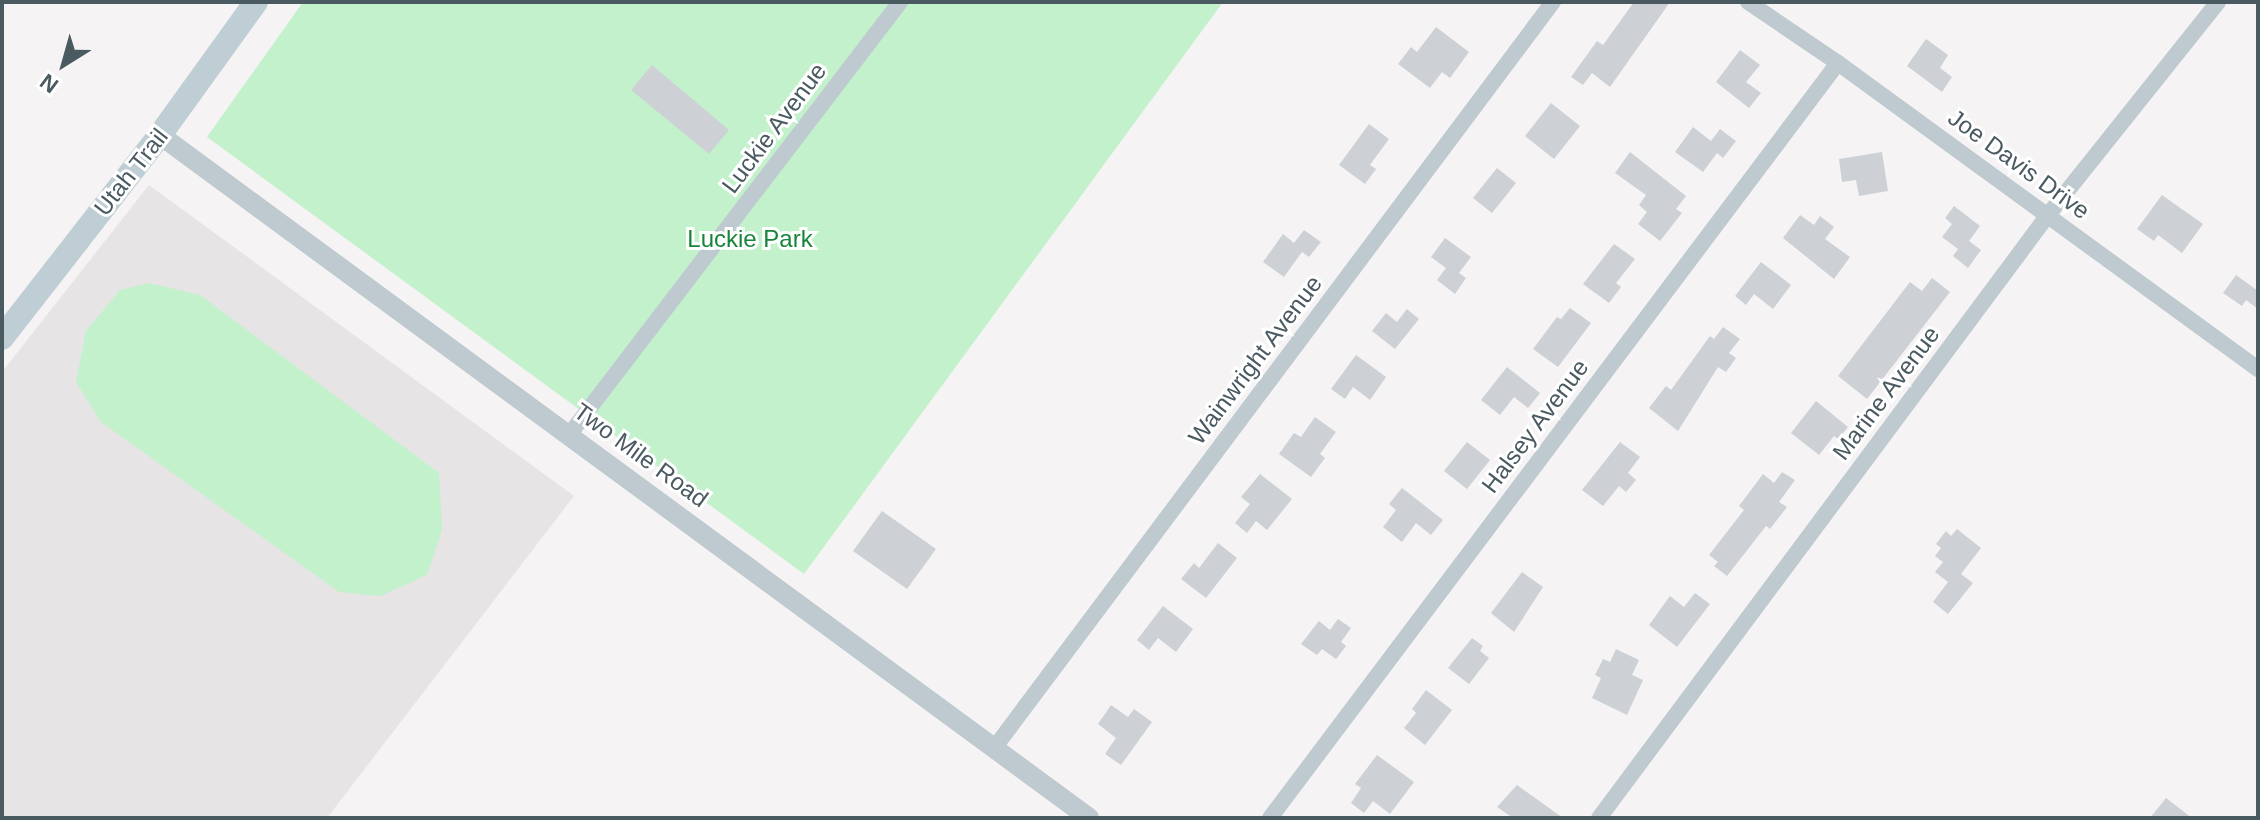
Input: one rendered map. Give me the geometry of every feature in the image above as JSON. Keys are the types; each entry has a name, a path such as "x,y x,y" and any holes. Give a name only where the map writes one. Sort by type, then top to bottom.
{"main road":[{"name":"Utah Trail","path":"2,338 160,135 256,2"}],"street":[{"name":"Luckie Avenue","path":"569,435 900,2"},
{"name":"Wainwright Avenue","path":"995,747 1553,2"},
{"name":"Joe Davis Drive","path":"1748,2 1838,63 2258,369"},
{"name":"Marine Avenue","path":"1599,818 2048,215 2218,2"},
{"name":"Halsey Avenue","path":"1270,818 1838,63"},
{"name":"Two Mile Road","path":"160,135 1089,818"}],"shaded area":[{"path":"149,185 574,496 327,818 2,818 2,372"}],"green space":[{"name":"Luckie Park","path":"303,2 1223,2 804,574 207,137"},
{"path":"149,283 200,295 439,473 442,530 427,575 380,596 339,592 101,422 76,382 86,331 120,290"}],"building":[{"path":"1634,2 1670,2 1610,87 1592,73 1583,85 1571,77 1597,41 1603,45"},
{"path":"1436,27 1469,52 1450,78 1442,72 1430,88 1398,64 1411,47 1417,52"},
{"path":"1926,39 1948,55 1940,68 1952,77 1942,92 1907,66"},
{"path":"1740,50 1760,65 1746,82 1761,93 1749,108 1716,82"},
{"path":"652,65 729,130 709,154 631,90"},
{"path":"1551,103 1580,126 1554,159 1525,136"},
{"path":"1369,124 1389,139 1370,165 1376,169 1365,184 1339,165"},
{"path":"1693,127 1711,141 1720,129 1736,141 1723,158 1717,153 1703,172 1675,152"},
{"path":"1630,152 1686,196 1676,209 1682,213 1660,241 1638,224 1647,212 1639,205 1646,195 1615,173"},
{"path":"1882,152 1888,191 1859,196 1856,180 1842,182 1839,159"},
{"path":"1497,168 1516,183 1492,213 1473,198"},
{"path":"2162,195 2203,224 2182,253 2158,235 2154,241 2137,229"},
{"path":"1954,206 1980,226 1969,241 1981,250 1968,268 1953,256 1958,249 1942,237 1952,224 1945,218"},
{"path":"1800,215 1814,225 1820,216 1834,227 1825,239 1850,257 1834,279 1783,238"},
{"path":"1304,230 1321,242 1309,257 1302,252 1284,277 1263,262 1283,234 1294,243"},
{"path":"1445,238 1471,257 1459,273 1466,278 1455,294 1437,280 1446,268 1431,257"},
{"path":"1614,244 1635,259 1616,283 1621,287 1609,303 1583,284"},
{"path":"1761,262 1791,285 1773,309 1754,294 1746,305 1735,296"},
{"path":"2236,275 2258,291 2258,309 2246,300 2242,306 2223,293"},
{"path":"1932,278 1950,292 1867,399 1838,376 1910,282 1922,291"},
{"path":"1570,308 1591,323 1558,367 1533,349 1557,317 1561,319"},
{"path":"1407,309 1419,319 1395,349 1372,331 1386,313 1397,322"},
{"path":"1723,327 1740,339 1729,353 1736,358 1726,372 1718,367 1678,431 1649,408 1666,386 1671,390 1710,336 1714,339"},
{"path":"1356,355 1386,377 1370,400 1353,387 1345,399 1331,389"},
{"path":"1507,367 1540,393 1528,408 1514,397 1500,415 1481,400"},
{"path":"1816,401 1848,427 1838,439 1834,436 1819,455 1791,433"},
{"path":"1315,417 1336,432 1320,454 1325,458 1311,477 1279,454 1294,433 1301,437"},
{"path":"1467,442 1490,460 1467,489 1444,471"},
{"path":"1620,442 1640,457 1628,473 1636,480 1626,492 1619,486 1603,506 1582,490"},
{"path":"1782,472 1795,480 1779,502 1787,507 1770,529 1766,526 1727,576 1714,566 1718,562 1709,555 1744,510 1739,506 1763,474 1774,483"},
{"path":"1260,474 1292,499 1267,530 1256,521 1247,533 1235,523 1250,504 1241,497"},
{"path":"1402,488 1443,520 1431,535 1416,523 1402,542 1383,527 1396,510 1389,504"},
{"path":"882,511 936,549 907,589 853,551"},
{"path":"1957,529 1981,548 1961,574 1973,583 1948,614 1933,602 1948,582 1935,572 1943,562 1935,556 1941,548 1936,544 1946,531 1951,536"},
{"path":"1218,543 1237,558 1206,598 1181,579 1194,563 1199,568"},
{"path":"1522,572 1543,587 1514,632 1491,613"},
{"path":"1695,593 1710,604 1677,647 1649,625 1670,596 1684,607"},
{"path":"1163,606 1193,629 1176,652 1158,638 1149,650 1137,640"},
{"path":"1338,619 1351,628 1341,642 1346,646 1336,659 1322,649 1317,655 1301,644 1319,621 1330,630"},
{"path":"1472,638 1483,646 1480,651 1489,658 1469,684 1448,668"},
{"path":"1616,649 1639,660 1632,675 1643,680 1627,715 1592,698 1601,678 1595,675 1603,659 1610,662"},
{"path":"1426,690 1452,710 1425,745 1404,728 1416,713 1412,709"},
{"path":"1111,705 1128,717 1134,709 1152,722 1121,765 1105,754 1116,738 1098,724"},
{"path":"1377,755 1414,782 1390,814 1373,801 1364,813 1351,803 1361,788 1355,784"},
{"path":"1517,785 1563,818 1513,818 1497,807"},
{"path":"2166,798 2192,818 2150,818"}]}
